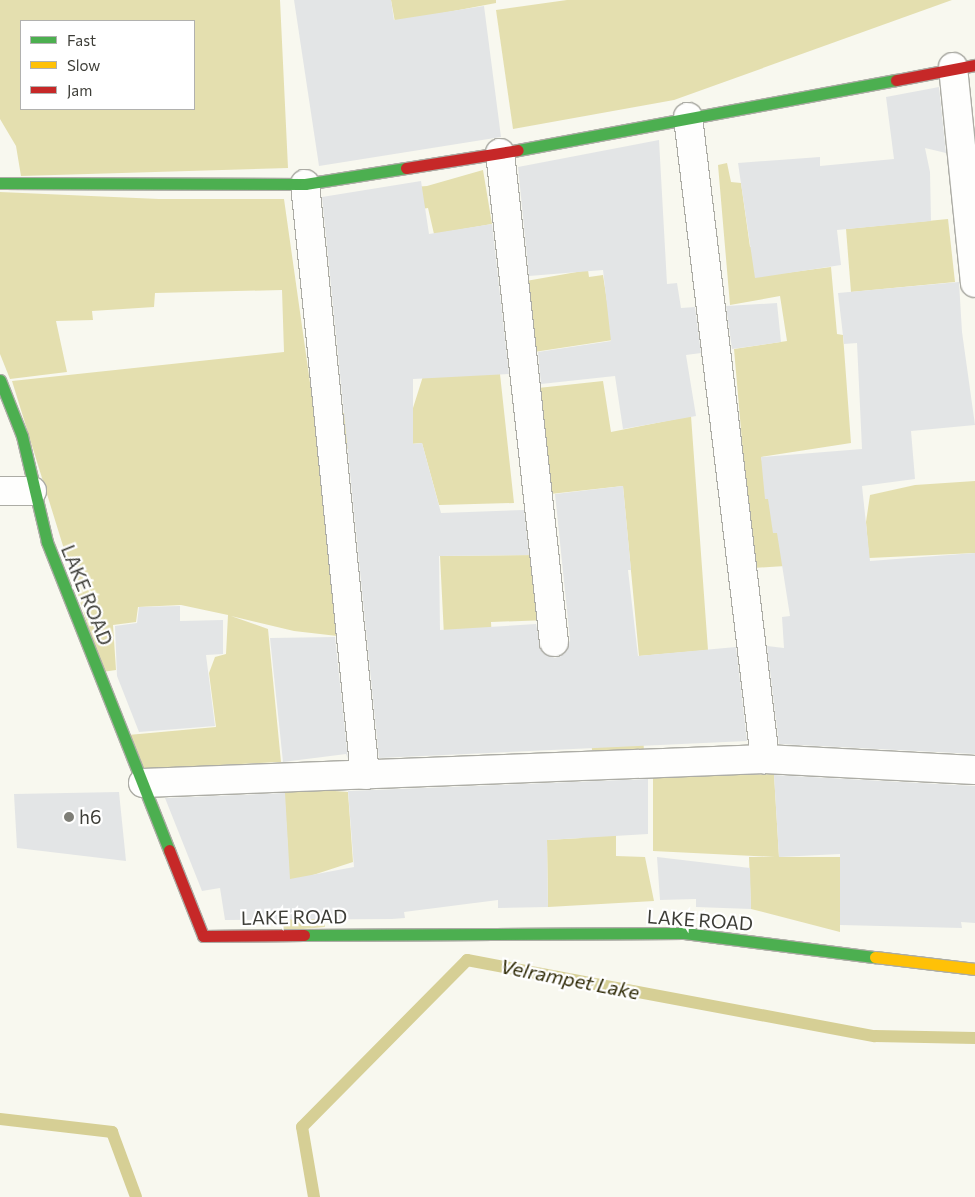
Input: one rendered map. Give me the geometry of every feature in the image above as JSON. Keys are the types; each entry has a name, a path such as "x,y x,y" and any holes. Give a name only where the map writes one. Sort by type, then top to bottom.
{"street":[{"path":"0,183 305,184 500,153 964,66 975,283"},
{"path":"688,117 765,759"},
{"path":"500,153 554,642"},
{"path":"305,184 365,775"},
{"name":"LAKE ROAD","path":"0,380 22,436 32,491 47,542 203,936 684,933 975,968"},
{"path":"0,491 32,491"},
{"path":"143,783 765,759 975,770"}],"shaded area":[{"path":"0,0 280,0 288,168 21,176 16,146 0,119"},
{"path":"391,0 496,0 496,3 395,22"},
{"path":"567,0 952,0 674,100 513,129 496,10"},
{"path":"727,163 731,182 741,183 750,247 781,243 785,273 831,267 837,334 843,335 851,443 761,457 771,498 813,530 816,564 753,568 734,349 787,341 780,296 730,305 718,165"},
{"path":"483,170 492,224 434,234 428,208 376,216 372,190 427,186"},
{"path":"0,192 159,199 284,199 346,637 294,631 231,616 268,629 281,762 141,769 128,735 216,727 209,673 215,657 226,654 228,615 181,605 138,607 136,622 113,625 116,670 102,672 12,381 284,352 282,290 155,293 154,307 92,311 93,320 56,321 67,372 10,379 0,354"},
{"path":"948,219 955,282 851,292 846,229"},
{"path":"588,270 589,277 603,275 613,340 534,352 526,281"},
{"path":"424,373 500,374 514,503 439,505 422,443 344,449 342,413 413,408"},
{"path":"603,381 611,432 691,416 708,650 639,656 623,486 550,494 538,388"},
{"path":"975,481 975,553 869,558 866,522 870,495 915,485"},
{"path":"542,555 548,620 491,622 493,655 444,636 440,556"},
{"path":"639,656 644,752 592,750 585,664"},
{"path":"774,774 779,857 840,857 840,932 751,909 749,857 775,857 653,851 653,777"},
{"path":"284,787 348,792 353,862 313,875 325,927 282,931 274,884 288,853"},
{"path":"616,821 616,856 645,857 654,901 548,907 547,840 582,838 581,822"}],"building":[{"path":"294,0 391,0 394,20 484,6 501,137 319,166"},
{"path":"939,87 946,153 925,148 930,172 931,221 837,230 841,265 755,278 738,163 820,157 820,166 894,159 886,97"},
{"path":"659,140 667,284 677,283 681,308 695,307 701,353 686,355 696,416 623,429 615,376 541,384 538,352 611,341 603,270 529,276 518,167"},
{"path":"421,181 429,234 492,224 509,374 413,379 413,444 422,443 441,513 524,510 529,555 439,556 440,630 536,624 542,652 555,658 564,654 570,640 555,494 623,486 631,570 628,570 638,656 736,647 747,741 379,758 322,197"},
{"path":"959,282 962,332 975,425 911,431 915,479 862,486 870,561 975,553 975,754 779,744 767,646 784,648 782,617 790,616 777,533 773,533 768,499 765,499 761,457 862,449 857,343 844,344 838,293"},
{"path":"777,303 781,342 732,349 726,306"},
{"path":"180,606 180,621 223,620 223,654 206,655 215,726 139,732 117,676 115,626 137,623 139,607"},
{"path":"335,637 348,759 346,754 283,762 270,638"},
{"path":"774,775 975,786 975,923 961,922 962,928 840,925 840,854 779,857"},
{"path":"648,779 648,834 547,840 548,907 498,908 498,900 404,912 405,918 392,919 225,920 220,888 202,891 165,798 285,793 290,879 354,867 348,791"},
{"name":"h6","path":"119,792 126,861 17,848 14,794"},
{"path":"657,857 750,868 751,909 696,907 696,899 660,900"}],"waterway":[{"name":"Velrampet Lake","path":"314,1197 302,1127 467,960 875,1036 975,1038"},
{"path":"0,1119 112,1132 136,1197"}],"traffic: fast":[{"path":"518,150 896,80"},
{"path":"0,183 305,184 406,168"},
{"path":"0,380 22,436 47,542 169,850"},
{"path":"304,935 684,933 875,957"}],"traffic: slow":[{"path":"875,957 975,969"}],"traffic: jam":[{"path":"896,80 975,65"},
{"path":"406,168 518,150"},
{"path":"169,850 203,936 304,935"}],"place":[{"name":"h6","path":"69,817"}]}
